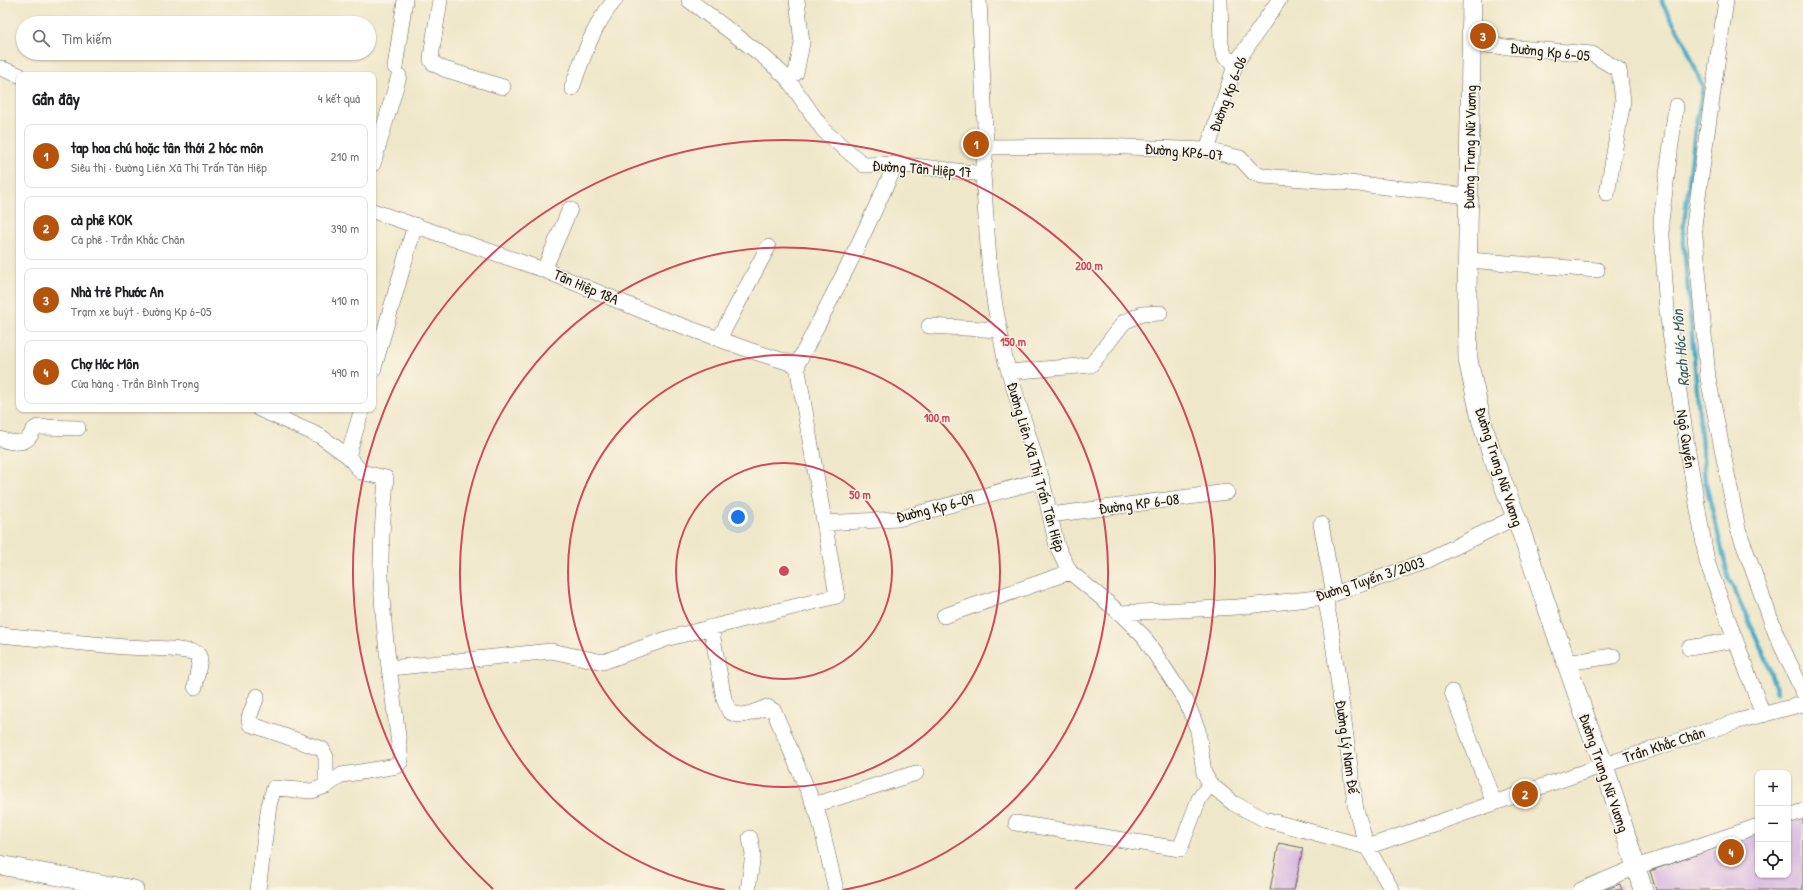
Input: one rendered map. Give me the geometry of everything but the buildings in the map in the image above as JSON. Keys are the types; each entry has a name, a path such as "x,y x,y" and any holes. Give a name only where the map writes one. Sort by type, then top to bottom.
{"main road":[{"name":"Đường Trưng Nữ Vương","path":"1472,0 1468,360 1481,419 1492,455 1516,517 1566,663 1604,765 1643,890"},
{"path":"0,865 134,890"}],"street":[{"path":"376,152 397,72 405,0"},
{"path":"440,0 432,50 431,60 433,63 444,69 503,87"},
{"path":"572,88 583,57 598,23 615,0"},
{"name":"Đường Tân Hiệp 17","path":"689,0 762,56 787,78 824,131 864,165 896,164 983,174"},
{"path":"787,78 796,73 802,43 797,0"},
{"name":"Đường Liên Xã Thị Trấn Tân Hiệp","path":"979,0 986,147 983,174 989,261 1000,330 1009,372 1042,480 1057,546 1070,572 1120,613 1144,636 1186,701 1198,730 1204,772 1210,784 1233,803 1264,819 1368,847"},
{"path":"1220,0 1221,44 1225,57 1236,63"},
{"name":"Đường Kp 6-06","path":"1207,150 1236,63 1279,0"},
{"path":"1726,0 1694,225 1708,378 1738,529 1776,634 1803,692"},
{"name":"Đường Kp 6-05","path":"1471,44 1592,54 1619,70 1623,101 1607,194"},
{"path":"0,68 16,74"},
{"name":"Ngô Quyền","path":"1676,106 1660,221 1668,312 1688,452 1707,562 1763,715"},
{"name":"Đường KP6-07","path":"986,147 1100,146 1207,150 1240,158 1254,173 1262,176 1331,181 1469,196"},
{"path":"390,668 552,651 603,662 669,638 837,596 798,365 853,256 896,164"},
{"path":"544,270 570,209"},
{"name":"Tân Hiệp 18A","path":"376,212 544,270 655,316 798,365"},
{"path":"376,361 415,225"},
{"path":"719,339 768,247"},
{"path":"1468,260 1597,270"},
{"path":"1009,372 1091,365 1124,322 1142,314 1160,313"},
{"path":"929,326 1000,330"},
{"path":"258,890 269,805 274,788 312,791 326,786 342,775 397,766 401,761 386,643 381,574 386,478 360,472 348,456 320,436 266,412"},
{"path":"348,456 361,412"},
{"path":"0,439 18,443 30,438 34,428 38,427 78,428"},
{"name":"Đường Kp 6-09","path":"825,523 898,519 1042,480"},
{"name":"Đường KP 6-08","path":"1050,515 1227,492"},
{"name":"Đường Tuyến 3/2003","path":"1120,613 1238,607 1329,596 1422,563 1516,517"},
{"name":"Đường Lý Nam Đế","path":"1320,524 1329,596 1331,628 1356,810 1368,847 1392,890"},
{"path":"944,616 1070,572"},
{"path":"711,628 727,708 732,713 738,715 767,708 774,711 814,805 827,846 836,890"},
{"path":"0,635 194,652 198,654 200,659 195,687"},
{"path":"1689,648 1735,640"},
{"path":"1566,663 1613,656"},
{"path":"1452,692 1494,803"},
{"path":"258,696 249,718 250,724 322,749 326,757 326,786"},
{"name":"Trần Khắc Chân","path":"1368,847 1604,765 1738,721 1803,704"},
{"path":"814,805 916,773"},
{"path":"1016,823 1180,849 1199,799 1210,784"},
{"path":"1791,815 1803,811"},
{"path":"1581,890 1636,867 1755,827"},
{"path":"748,890 753,854 750,838"}],"waterway":[{"name":"Rạch Hóc Môn","path":"1662,0 1662,3 1686,45 1703,88 1695,130 1683,233 1705,480 1729,579 1764,654 1777,692"}],"place":[{"name":"Nhà trẻ Phước An","path":"1483,36"},
{"name":"tap hoa chú hoặc tân thới 2 hóc môn","path":"976,144"},
{"name":"cà phê KOK","path":"1525,794"},
{"name":"Chợ Hóc Môn","path":"1731,852"}]}
